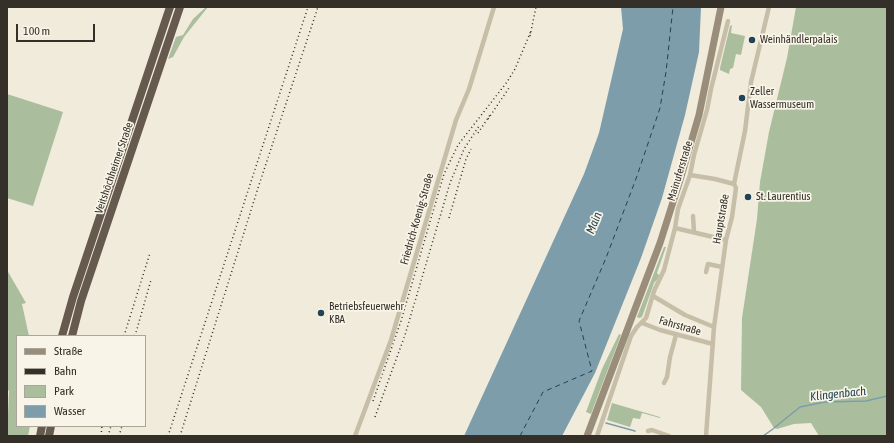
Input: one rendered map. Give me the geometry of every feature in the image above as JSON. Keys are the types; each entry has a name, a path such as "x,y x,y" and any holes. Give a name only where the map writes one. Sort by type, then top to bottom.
{"highway":[{"path":"166,7 166,17"},
{"name":"Veitshöchheimer Straße","path":"62,335 170,7"},
{"name":"Veitshöchheimer Straße","path":"72,335 86,286 180,7"}],"main road":[{"path":"587,436 630,326 660,243 693,137 699,115 720,7"}],"street":[{"name":"Friedrich-Koenig-Straße","path":"355,436 391,340 456,120 469,89 494,7"},
{"name":"Hauptstraße","path":"706,436 714,327 726,240 732,217 736,188 734,184 751,82 769,7"},
{"name":"Mainuferstraße","path":"597,436 631,336 646,318 664,270 678,209 690,175 707,110 728,21"},
{"path":"690,175 734,184"},
{"path":"693,216 694,232"},
{"path":"674,228 726,240"},
{"path":"706,272 708,264 722,267"},
{"path":"653,296 685,315 714,327"},
{"name":"Fahrstraße","path":"642,323 676,335 713,344"},
{"path":"664,383 667,377 670,357 676,335"},
{"path":"648,431 652,430 669,436"}],"green space":[{"path":"206,7 208,7 184,37 173,57 168,59 176,37 183,35 193,19"},
{"path":"796,7 887,7 887,436 819,436 811,423 794,424 777,429 774,428 761,407 741,390 742,318 757,219 760,182 769,132 787,58"},
{"path":"732,25 731,33 745,36 741,55 736,54 733,68 730,69 729,74 720,70 720,68 730,26"},
{"path":"7,94 63,112 33,206 7,198"},
{"path":"664,247 666,247 657,273 660,276 654,283 642,317 639,318 637,317"},
{"path":"7,270 26,303 22,304 29,335 16,335 16,427 30,427 28,436 7,436 9,391 7,389"},
{"path":"619,334 621,335 591,414 586,412 602,369"},
{"path":"612,403 660,418 642,413 640,419 633,418 630,427 607,420"}],"water":[{"name":"Main","path":"621,7 701,7 699,52 685,115 662,198 641,258 595,373 562,436 464,436 584,174 599,133 623,29"}],"waterway":[{"name":"Klingenbach","path":"774,428 800,407 825,402 866,401 887,396"},
{"name":"Klingenbach","path":"606,423 635,431"},
{"name":"Klingenbach","path":"763,436 773,429"}],"ferry route":[{"path":"520,436 543,392 592,371 579,321 606,258 637,176 660,108 666,72 673,7"}],"railway":[{"path":"168,436 308,7"},
{"path":"180,436 258,188 318,7"},
{"path":"530,36 536,7"},
{"path":"373,401 401,321 444,174 458,145 507,82 515,69 531,31"},
{"path":"488,119 509,88"},
{"path":"478,133 490,115"},
{"path":"375,417 405,335 450,183 464,149 479,126"},
{"path":"449,218 466,159 471,149"},
{"path":"124,335 150,253"},
{"path":"135,335 151,280"},
{"path":"101,436 102,427"},
{"path":"108,436 111,427"},
{"path":"119,436 122,427"}],"place":[{"name":"Weinhändlerpalais","path":"752,40"},
{"name":"Zeller Wassermuseum","path":"742,98"},
{"name":"St. Laurentius","path":"748,197"},
{"name":"Betriebsfeuerwehr KBA","path":"321,313"}]}
